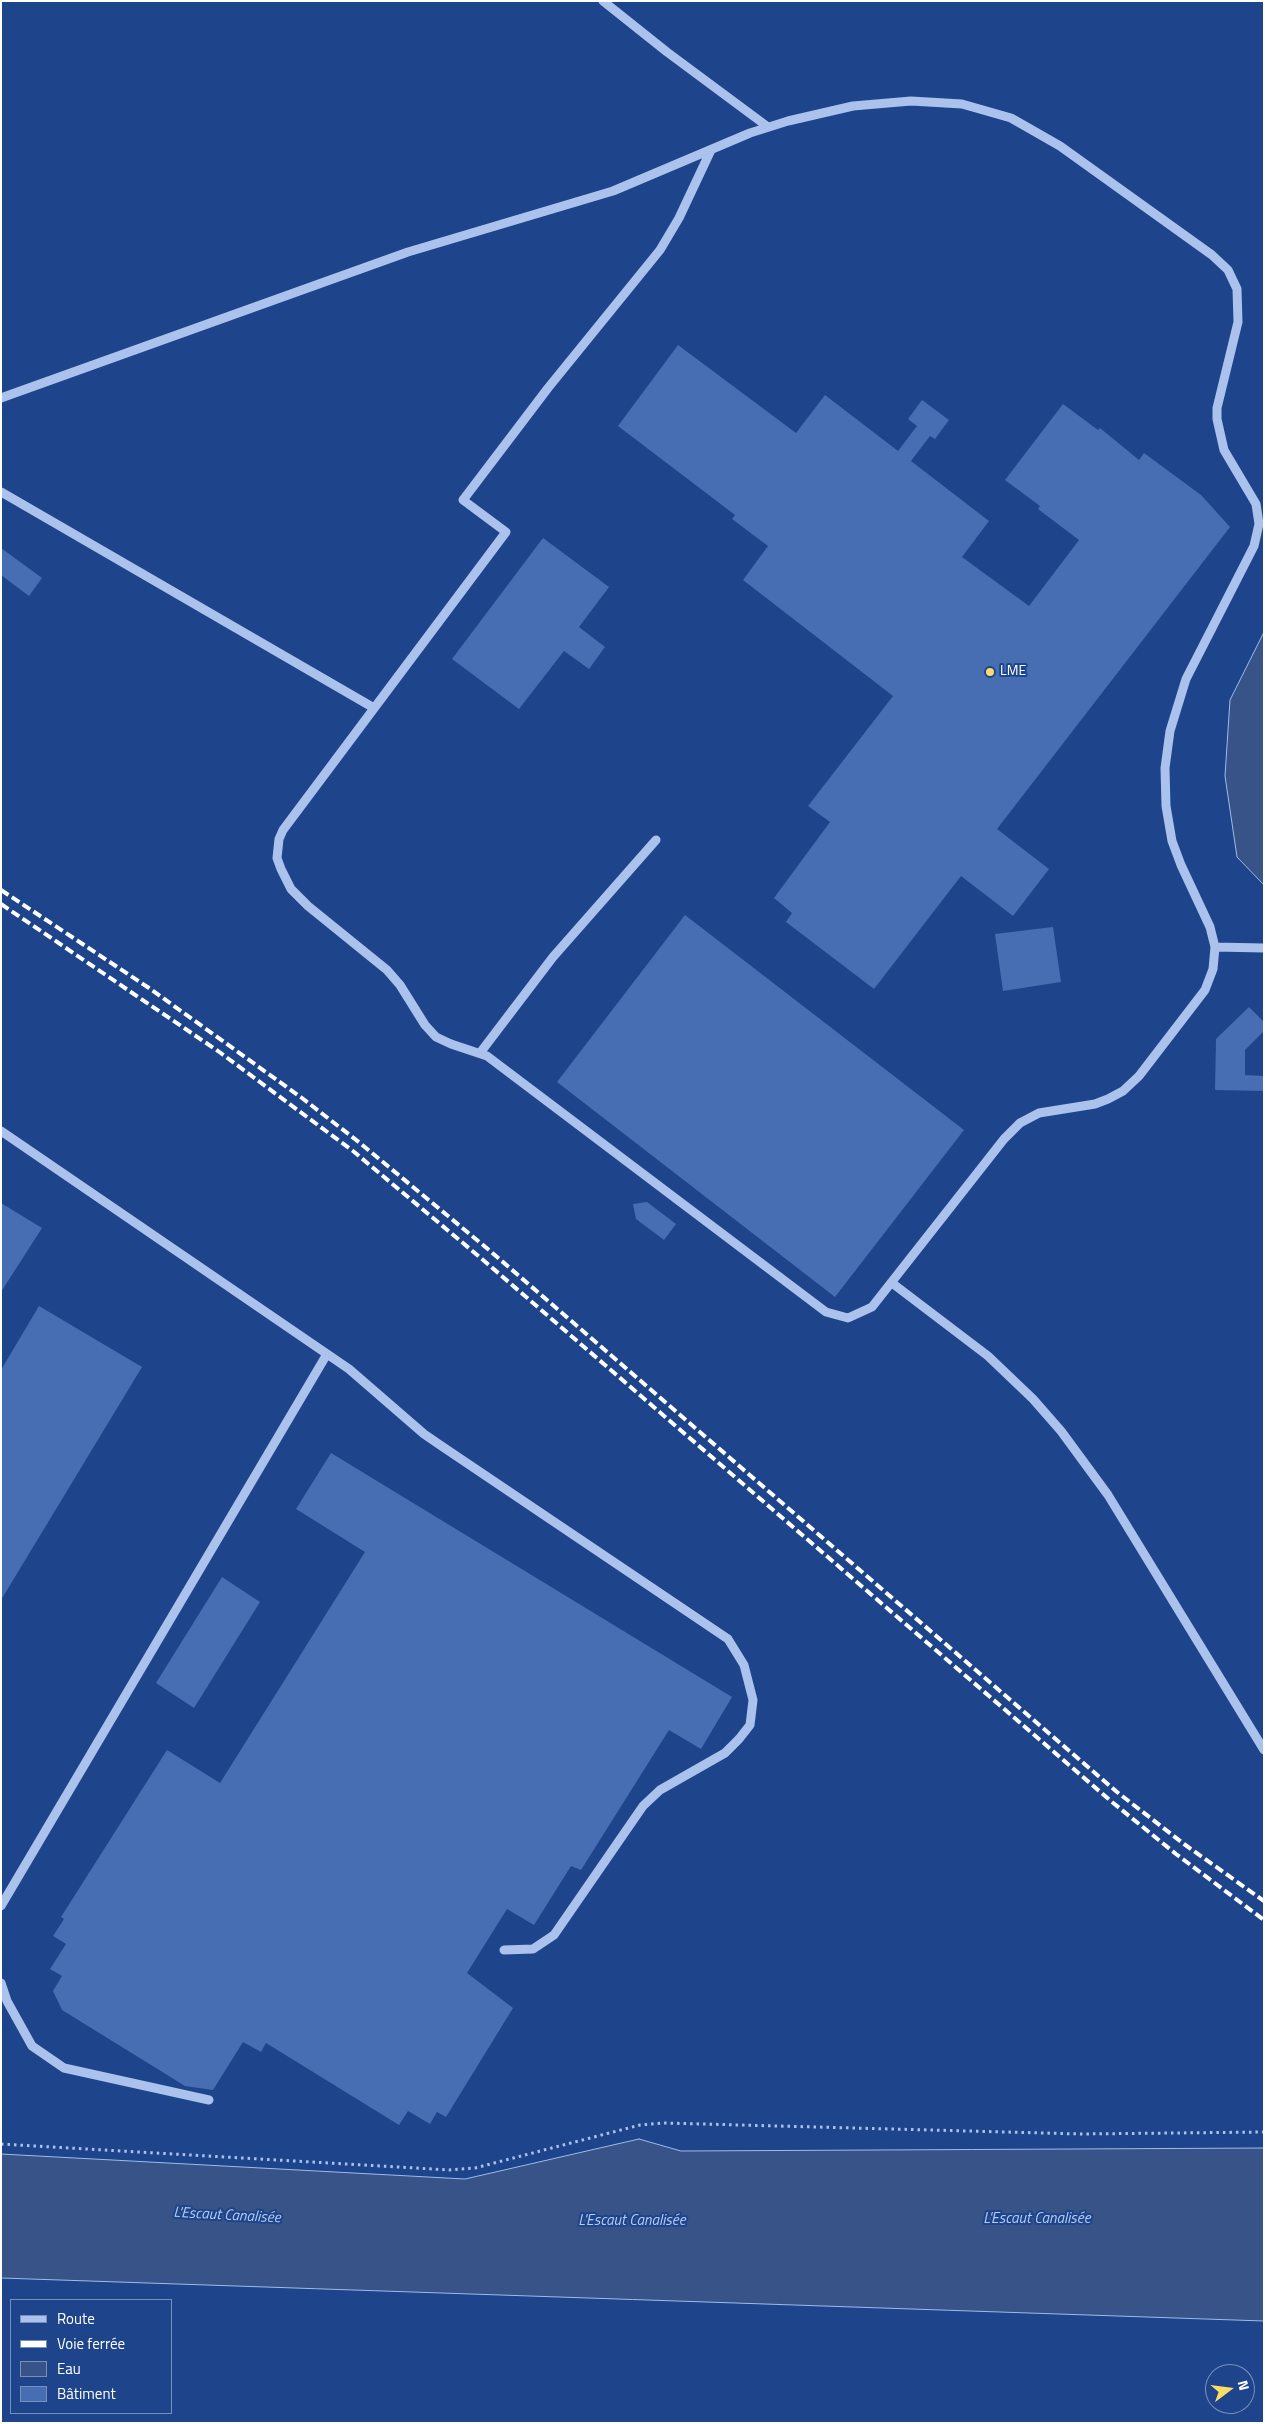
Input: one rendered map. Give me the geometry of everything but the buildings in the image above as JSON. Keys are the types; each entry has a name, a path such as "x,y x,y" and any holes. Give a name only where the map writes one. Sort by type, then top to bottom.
{"lane":[{"path":"603,1 667,52 768,127"},
{"path":"1,398 394,257 604,194 711,150 768,127 834,110 890,102 945,102 994,112 1027,126 1060,146 1212,255 1228,270 1233,279 1238,299 1238,322 1217,408 1217,418 1224,450 1251,493 1257,509 1259,524 1254,546 1186,679 1170,731 1165,768 1166,806 1172,841 1181,865 1210,926 1215,947 1213,969 1205,990 1139,1076 1123,1091 1108,1099 1095,1104 1039,1113 1020,1123 1004,1139 872,1307 856,1316 839,1317 826,1312 480,1053 451,1044 430,1031 394,977 298,897 280,869 277,849 283,830 506,532 463,500 548,388 660,250 711,150"},
{"path":"1,492 374,708"},
{"path":"480,1053 552,957 656,840"},
{"path":"1215,947 1264,948"},
{"path":"1,1132 328,1354 366,1382 430,1438 728,1639 744,1664 754,1700 750,1725 739,1739 725,1754 660,1790 643,1806 554,1935 533,1949 504,1950"},
{"path":"892,1283 988,1356 1033,1399 1061,1430 1108,1495 1264,1750"},
{"path":"1,1906 328,1354"},
{"path":"1,1983 7,2001 32,2046 64,2068 210,2100"}],"path":[{"path":"1,2144 449,2170 475,2168 640,2125 664,2122 1080,2134 1264,2132"}],"water":[{"path":"1264,632 1264,885 1237,857 1225,776 1230,700"},
{"name":"L'Escaut Canalisée","path":"639,2139 681,2151 1264,2148 1264,2321 1,2278 1,2154 465,2179"}],"railway":[{"path":"1,890 149,988 302,1098 360,1143 489,1250 1117,1792 1184,1844 1264,1901"},
{"path":"1,904 218,1051 353,1151 482,1259 1112,1802 1176,1854 1264,1920"}],"place":[{"name":"LME","path":"990,672"}]}
